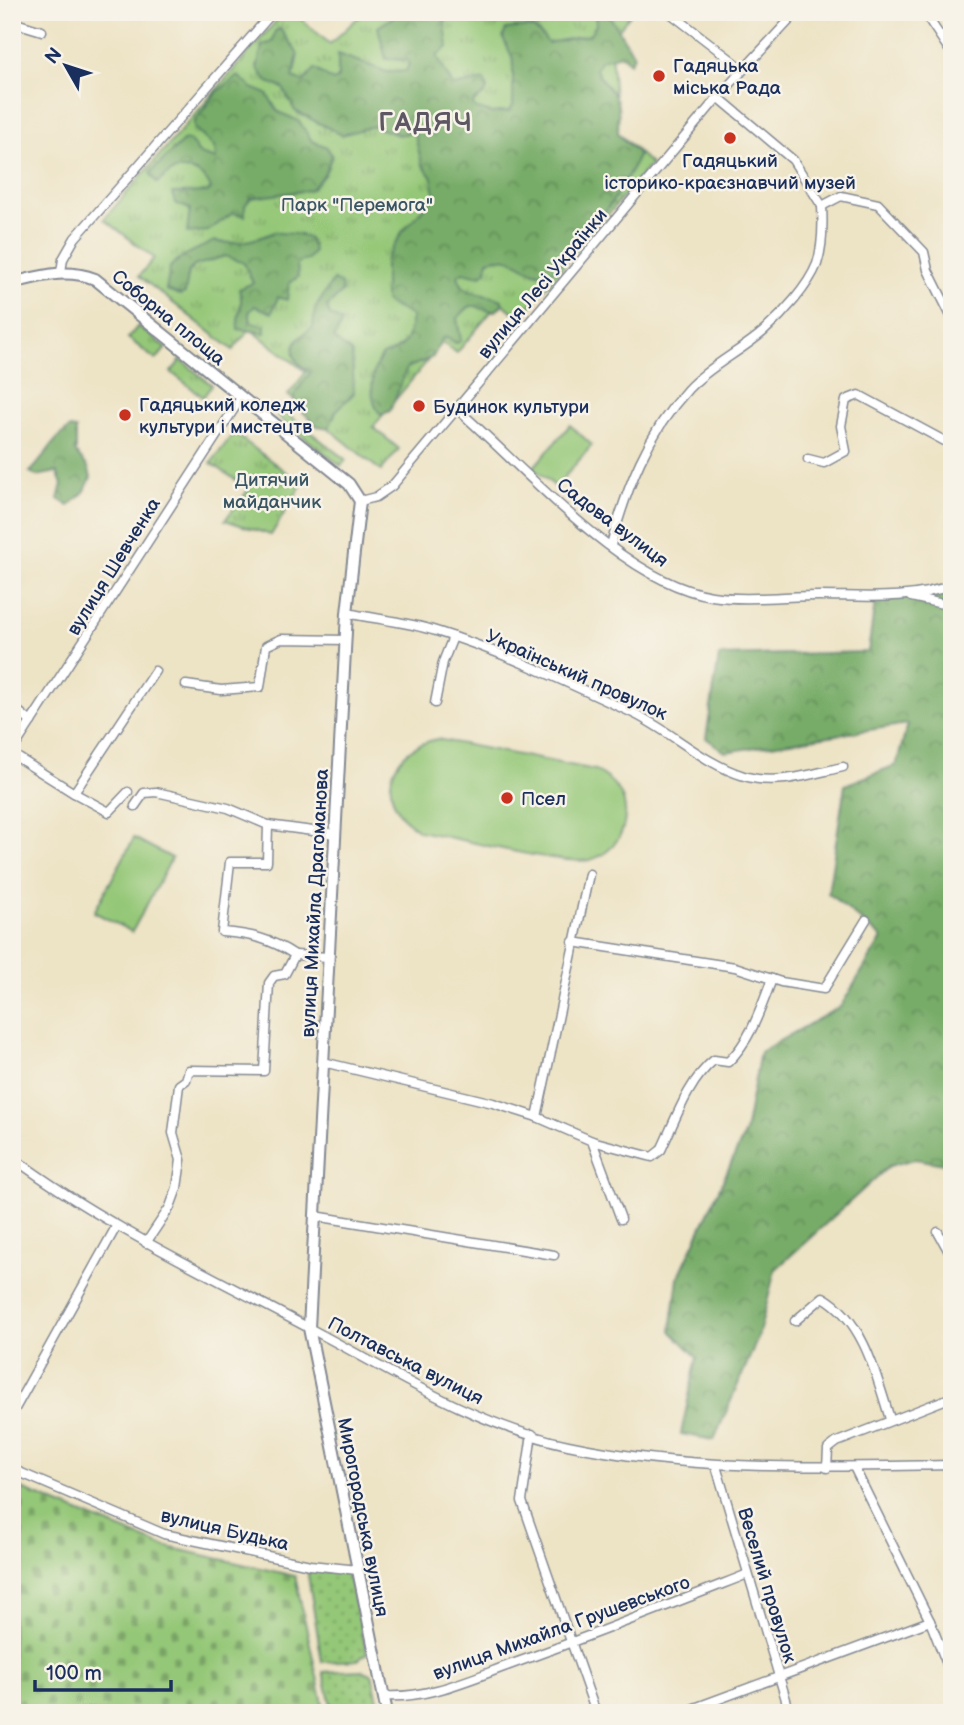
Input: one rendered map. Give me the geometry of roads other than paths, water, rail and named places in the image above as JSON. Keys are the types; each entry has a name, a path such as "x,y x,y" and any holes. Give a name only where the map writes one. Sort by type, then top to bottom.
{"street":[{"path":"12,283 61,272 63,259 75,238 273,12"},
{"path":"669,12 743,69"},
{"name":"вулиця Лесі Українки","path":"360,501 376,497 392,486 718,97 797,12"},
{"path":"925,12 952,54"},
{"path":"12,18 19,24 42,31"},
{"path":"611,545 624,498 654,432 689,389 711,368 764,331 798,292 817,264 823,228 822,206 793,160 718,97"},
{"path":"822,206 841,196 878,204 924,252 928,270 952,318"},
{"name":"Соборна площа","path":"61,272 79,273 95,279 349,484 360,501"},
{"path":"808,459 824,463 846,451 841,426 846,400 859,394 952,445"},
{"name":"вулиця Шевченка","path":"12,752 241,398"},
{"name":"Садова вулиця","path":"457,409 569,513 611,545 672,585 713,597 905,596 952,606"},
{"name":"вулиця Михайла Драгоманова","path":"309,1328 345,640 360,501"},
{"name":"Садова вулиця","path":"905,596 952,585"},
{"name":"Український провулок","path":"347,613 453,637 500,653 635,714 723,768 745,776 770,780 793,778 843,766"},
{"path":"435,703 443,662 453,637"},
{"path":"186,685 221,690 260,687 266,646 281,639 345,640"},
{"path":"74,793 155,671"},
{"path":"12,705 31,722"},
{"path":"12,752 109,813 128,792"},
{"path":"135,806 144,793 156,792 228,807 268,825 335,834"},
{"path":"268,825 267,862 230,862 222,932 252,934 272,940 296,955 329,957"},
{"path":"537,1117 589,874"},
{"path":"573,942 735,967 772,979 824,989 866,920"},
{"path":"146,1243 170,1207 177,1188 181,1160 173,1133 178,1085 186,1080 189,1070 264,1072 269,983 274,976 285,974 296,955"},
{"path":"323,1062 537,1117 592,1142 656,1156 694,1084 709,1064 714,1060 728,1062 737,1054 756,1021 772,979"},
{"path":"592,1142 621,1219"},
{"name":"Полтавська вулиця","path":"12,1157 116,1227 472,1415 565,1445 654,1461 716,1466 827,1468 952,1465"},
{"path":"315,1216 554,1255"},
{"path":"12,1414 116,1227"},
{"path":"938,1232 952,1257"},
{"path":"794,1321 817,1299 823,1297 836,1307 865,1348 890,1419"},
{"name":"Мирогородська вулиця","path":"309,1328 387,1713"},
{"path":"827,1468 828,1449 837,1442 890,1419 923,1410 952,1397"},
{"path":"532,1434 522,1501 596,1713"},
{"name":"Веселий провулок","path":"716,1466 790,1713"},
{"path":"854,1466 930,1621 952,1677"},
{"name":"вулиця Будька","path":"12,1469 164,1534 310,1565 358,1570"},
{"name":"вулиця Михайла Грушевського","path":"383,1696 409,1698 436,1691 570,1643 748,1574"},
{"path":"686,1712 930,1621"}],"place":[{"name":"Гадяцька міська Рада","path":"659,76"},
{"name":"Гадяцький історико-краєзнавчий музей","path":"730,138"},
{"name":"Будинок культури","path":"419,406"},
{"name":"Гадяцький коледж культури і мистецтв","path":"125,415"},
{"name":"Псел","path":"507,798"}],"district":[{"name":"ГАДЯЧ","path":"426,122"}],"park label":[{"name":"Парк \"Перемога\"","path":"357,204"},
{"name":"Дитячий майданчик","path":"272,490"}]}
